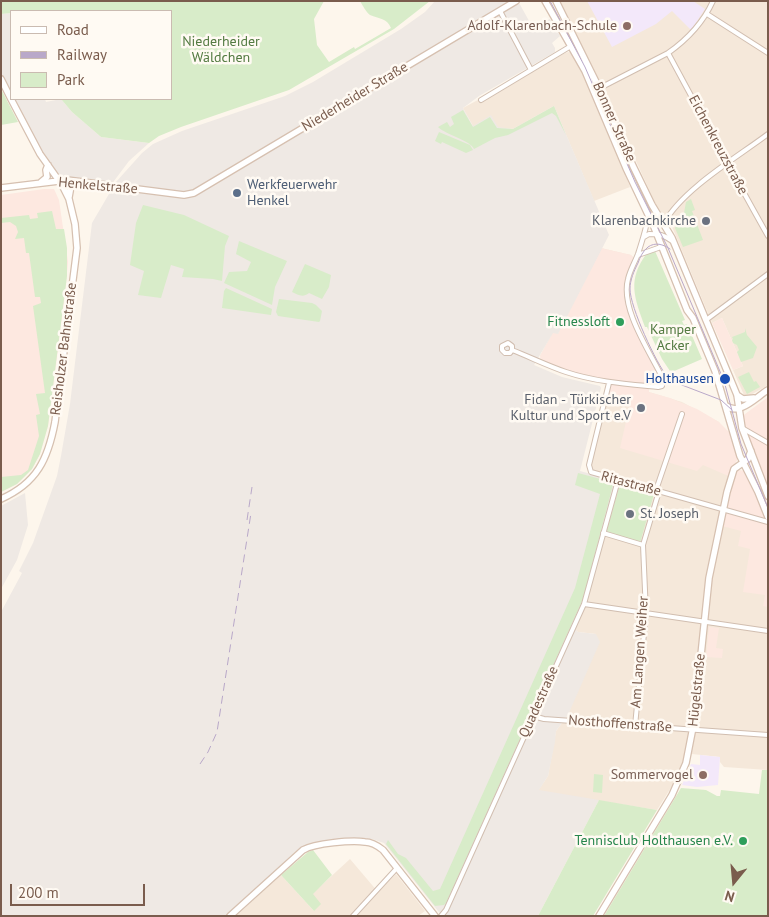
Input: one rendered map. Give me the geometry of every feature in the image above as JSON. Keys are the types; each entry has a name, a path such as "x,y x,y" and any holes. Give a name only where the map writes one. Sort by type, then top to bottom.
{"main road":[{"name":"Niederheider Straße","path":"194,193 516,1"},
{"name":"Bonner Straße","path":"545,1 571,46 596,96 626,168 648,214 715,371 743,463 758,492 766,515"},
{"name":"Bonner Straße","path":"556,1 599,88 652,205 672,238 672,242 737,395 742,428 768,496"},
{"name":"Reisholzer Bahnstraße","path":"1,79 10,97"},
{"name":"Reisholzer Bahnstraße","path":"1,499 20,489 37,473 48,450 53,432 77,248 75,224 69,199 40,154 12,100"},
{"path":"40,183 47,177 46,170 48,165"},
{"name":"Henkelstraße","path":"1,188 59,181 82,182 184,195 194,193"},
{"path":"69,199 71,186 82,182"},
{"path":"686,304 690,309 694,310 699,304"},
{"path":"725,405 729,408 740,408 768,390"},
{"path":"737,395 743,399 754,398"},
{"name":"Hügelstraße","path":"599,916 672,795 686,763 693,730 710,578 723,509 732,473 748,459 750,448"},
{"path":"234,915 303,850 313,845 361,841 370,842 383,850 435,916"}],"street":[{"path":"596,96 599,88 668,53 689,37 707,14 713,1"},
{"path":"500,11 531,70"},
{"path":"707,14 768,53"},
{"path":"481,100 571,46"},
{"name":"Eichenkreuzstraße","path":"668,53 768,236"},
{"path":"664,222 670,212 706,179 768,134"},
{"path":"512,350 567,372 609,383 662,386 663,379 639,331 627,302 626,290 628,278 644,237 648,214"},
{"path":"644,237 649,234 656,234 666,236 672,242"},
{"path":"638,255 662,247"},
{"path":"706,320 768,274"},
{"name":"Ritastraße","path":"609,383 589,465 590,471 594,474 768,522"},
{"name":"Am Langen Weiher","path":"635,726 646,613 643,545 657,491 682,414"},
{"path":"742,428 768,443"},
{"path":"750,448 753,439 760,438"},
{"name":"Quadestraße","path":"441,916 446,910 584,604 618,480"},
{"path":"759,519 764,518 766,515"},
{"path":"603,533 643,545"},
{"path":"584,604 768,631"},
{"name":"Nosthoffenstraße","path":"533,716 635,726 768,735"},
{"path":"353,916 398,868"}],"shaded area":[{"path":"435,1 518,1 533,28 550,19 560,36 552,43 555,52 479,96 463,108 473,126 491,115 498,127 513,129 554,106 609,235 558,334 553,333 534,365 562,377 600,386 580,471 613,480 616,484 583,601 572,626 578,632 596,634 600,642 568,715 556,731 548,776 539,790 599,800 538,916 442,916 384,843 360,838 306,845 297,850 226,916 1,916 1,612 22,573 19,571 33,543 57,476 70,404 92,223 116,182 142,153 153,144 182,131 285,96 313,82 401,29 425,12"},
{"path":"559,1 768,1 768,385 749,396 744,395 733,370 743,366 722,318 712,323 673,229 656,205 602,86"},
{"name":"Adolf-Klarenbach-Schule","path":"587,1 693,1 705,9 691,30 672,11 656,24 612,47"},
{"path":"10,13 10,94 1,77 1,14"},
{"path":"572,51 597,101 630,187 594,201 554,106 513,129 473,126 463,108"},
{"path":"13,100 45,100 46,102 62,100 72,112 101,137 149,143 129,161 111,185 63,177 56,171 37,145"},
{"path":"54,189 59,200 68,262 48,426 40,454 32,469 17,484 1,492 1,195"},
{"path":"601,248 631,255 634,258 629,271 627,301 658,383 649,385 649,392 682,402 719,422 738,457 734,467 737,470 745,471 768,521 768,770 724,767 720,762 720,757 692,754 686,764 682,763 677,778 657,810 538,791 548,776 556,731 568,715 596,634 578,632 574,629 584,604 618,480 594,473 589,467 610,382 540,356 553,332 558,334"},
{"path":"601,248 631,255 634,258 627,278 628,308 662,378 658,383 649,385 649,392 697,409 719,422 732,435 738,457 734,467 737,470 745,471 768,521 768,607 763,606 765,595 743,592 750,549 738,546 741,531 722,526 733,478 703,465 697,471 620,448 630,404 607,398 610,382 579,375 541,361 540,356 553,332 558,334"},
{"path":"722,318 743,366 733,370 712,323"},
{"path":"768,397 768,488 741,417"},
{"path":"25,493 28,525 17,560 1,589 1,506"},
{"path":"709,627 719,628 716,648 723,649 722,658 706,657"},
{"name":"Sommervogel","path":"700,755 720,757 718,785 697,787 682,785 691,764 700,765"},
{"path":"350,859 378,892 396,874 425,911 418,916 236,916 281,875 314,911 312,894"}],"green space":[{"name":"Niederheider Wäldchen","path":"2,1 324,1 314,19 317,45 329,62 391,28 385,21 370,15 360,1 430,1 394,29 289,90 181,127 159,136 149,143 101,137 72,112 62,100 172,100 172,10 10,10 10,13 1,14"},
{"path":"1,89 18,122 1,125"},
{"path":"554,106 566,135 556,116 552,113 508,135 495,138 474,149 468,143 438,127 447,122 450,127 454,124 451,117 463,110 473,127 490,117 497,128 513,129"},
{"path":"439,132 470,145 473,150 466,153 442,142 441,144 435,141"},
{"path":"691,199 695,210 692,211 703,240 683,247 675,228 684,213 686,202"},
{"path":"143,205 184,215 229,236 225,246 222,281 182,277 184,269 171,265 161,298 138,295 144,271 130,265 136,223"},
{"path":"52,211 56,229 64,229 67,248 67,276 48,426 40,454 32,469 17,484 1,492 1,477 21,475 28,470 39,436 36,415 40,414 36,394 45,393 33,306 41,303 40,297 35,297 29,253 26,253 24,238 15,239 18,232 16,226 10,222 1,223 1,218 29,215 30,219 38,218 37,213"},
{"path":"239,241 287,261 275,287 272,305 224,283 229,272 247,271 251,262 236,254"},
{"name":"Kamper Acker","path":"655,251 685,320 682,321 684,325 687,324 702,359 672,372 662,359 647,327 645,327 634,289 637,272 641,263 647,253"},
{"path":"305,264 331,275 329,287 322,299 309,293 303,296 292,292"},
{"path":"226,288 272,309 271,315 222,308"},
{"path":"279,299 316,305 322,311 320,321 278,316 276,312"},
{"path":"745,328 747,335 757,347 753,358 741,362 737,352 739,350 737,345 733,343 732,337 745,332"},
{"path":"749,372 754,382 756,381 760,387 747,394 738,377"},
{"path":"578,473 612,482 613,485 583,599 446,903 435,906 386,844 388,840 398,854 406,858 433,891 440,889 575,588 600,494 575,485"},
{"path":"620,484 654,494 640,543 606,533"},
{"path":"762,770 768,770 768,916 604,916 681,788 706,790 717,796 720,796 721,790 759,794"},
{"path":"594,774 603,775 602,793 593,792"},
{"path":"599,800 657,810 593,916 538,916"},
{"path":"313,850 332,875 313,894 321,904 314,911 281,875 308,852"}],"tram line":[{"path":"550,1 585,67 635,182 668,248 724,381 741,444 768,508"},
{"path":"670,249 659,244 651,245 643,252 631,279 631,297 644,335 668,378 721,400 732,410"}],"railway":[{"path":"247,520 252,487"},
{"path":"200,764 217,732 251,513"}],"place":[{"name":"Adolf-Klarenbach-Schule","path":"627,26"},
{"name":"Werkfeuerwehr Henkel","path":"237,193"},
{"name":"Klarenbachkirche","path":"706,221"},
{"name":"Fitnessloft","path":"620,322"},
{"name":"Holthausen","path":"725,379"},
{"name":"Fidan - Türkischer Kultur und Sport e.V","path":"641,408"},
{"name":"St. Joseph","path":"630,514"},
{"name":"Sommervogel","path":"703,775"},
{"name":"Tennisclub Holthausen e.V.","path":"743,841"}]}
